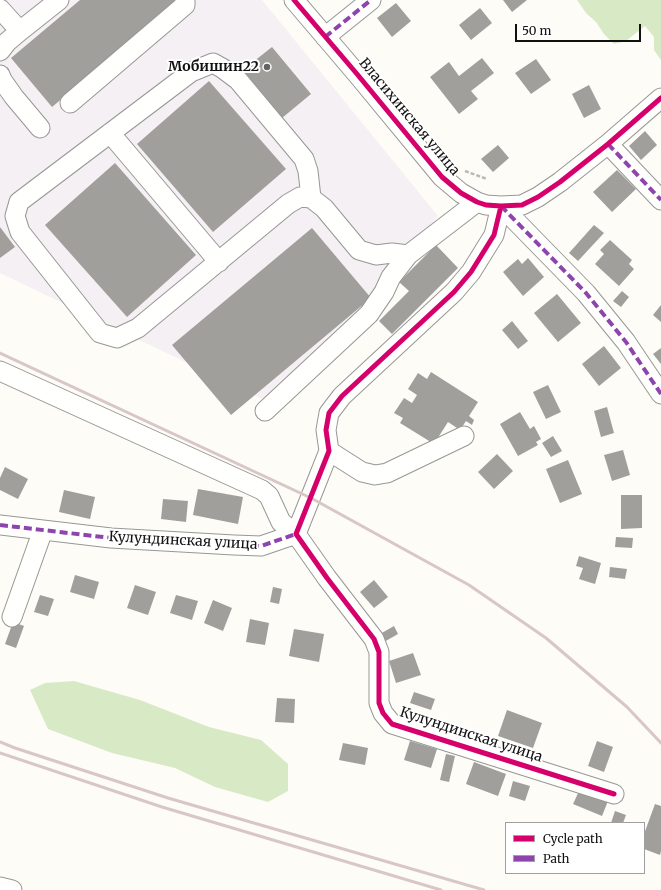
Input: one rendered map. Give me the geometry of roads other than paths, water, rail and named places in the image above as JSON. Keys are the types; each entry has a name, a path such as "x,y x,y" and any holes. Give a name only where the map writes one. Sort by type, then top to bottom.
{"street":[{"path":"0,51 20,30 59,0"},
{"path":"70,104 185,5 185,0"},
{"name":"Власихинская улица","path":"294,0 442,177 461,193 476,202 501,206 522,204 538,197 560,182 608,144 661,98"},
{"path":"326,38 370,0"},
{"path":"0,9 20,30"},
{"path":"311,198 308,171 304,159 238,80 213,63 191,72 19,202 15,216 20,232 100,333 117,338 138,328 288,204 300,197 311,198 324,208 359,250 376,255 392,253 408,255"},
{"path":"0,75 14,97 40,128"},
{"path":"110,133 219,262"},
{"path":"608,144 661,200"},
{"path":"265,411 369,314 384,292 391,277 408,255 476,202"},
{"path":"501,206 586,293 626,342 661,394"},
{"path":"0,372 262,490 269,496 281,522 296,534 329,451 326,430 329,413 342,396 454,292 471,272 494,236 501,206"},
{"path":"329,451 362,472 375,475 387,472 464,436"},
{"name":"Кулундинская улица","path":"0,525 111,538 254,546 261,546 296,534 327,578 374,639 379,652 379,703 383,713 392,724 614,794"},
{"path":"12,617 43,530"},
{"path":"0,886 12,890"}],"railway":[{"path":"0,353 311,498 469,585 546,638 627,707 661,743"},
{"path":"0,742 168,798 484,890"},
{"path":"0,753 162,807 441,890"}],"place":[{"name":"Мобишин22","path":"267,67"}]}
